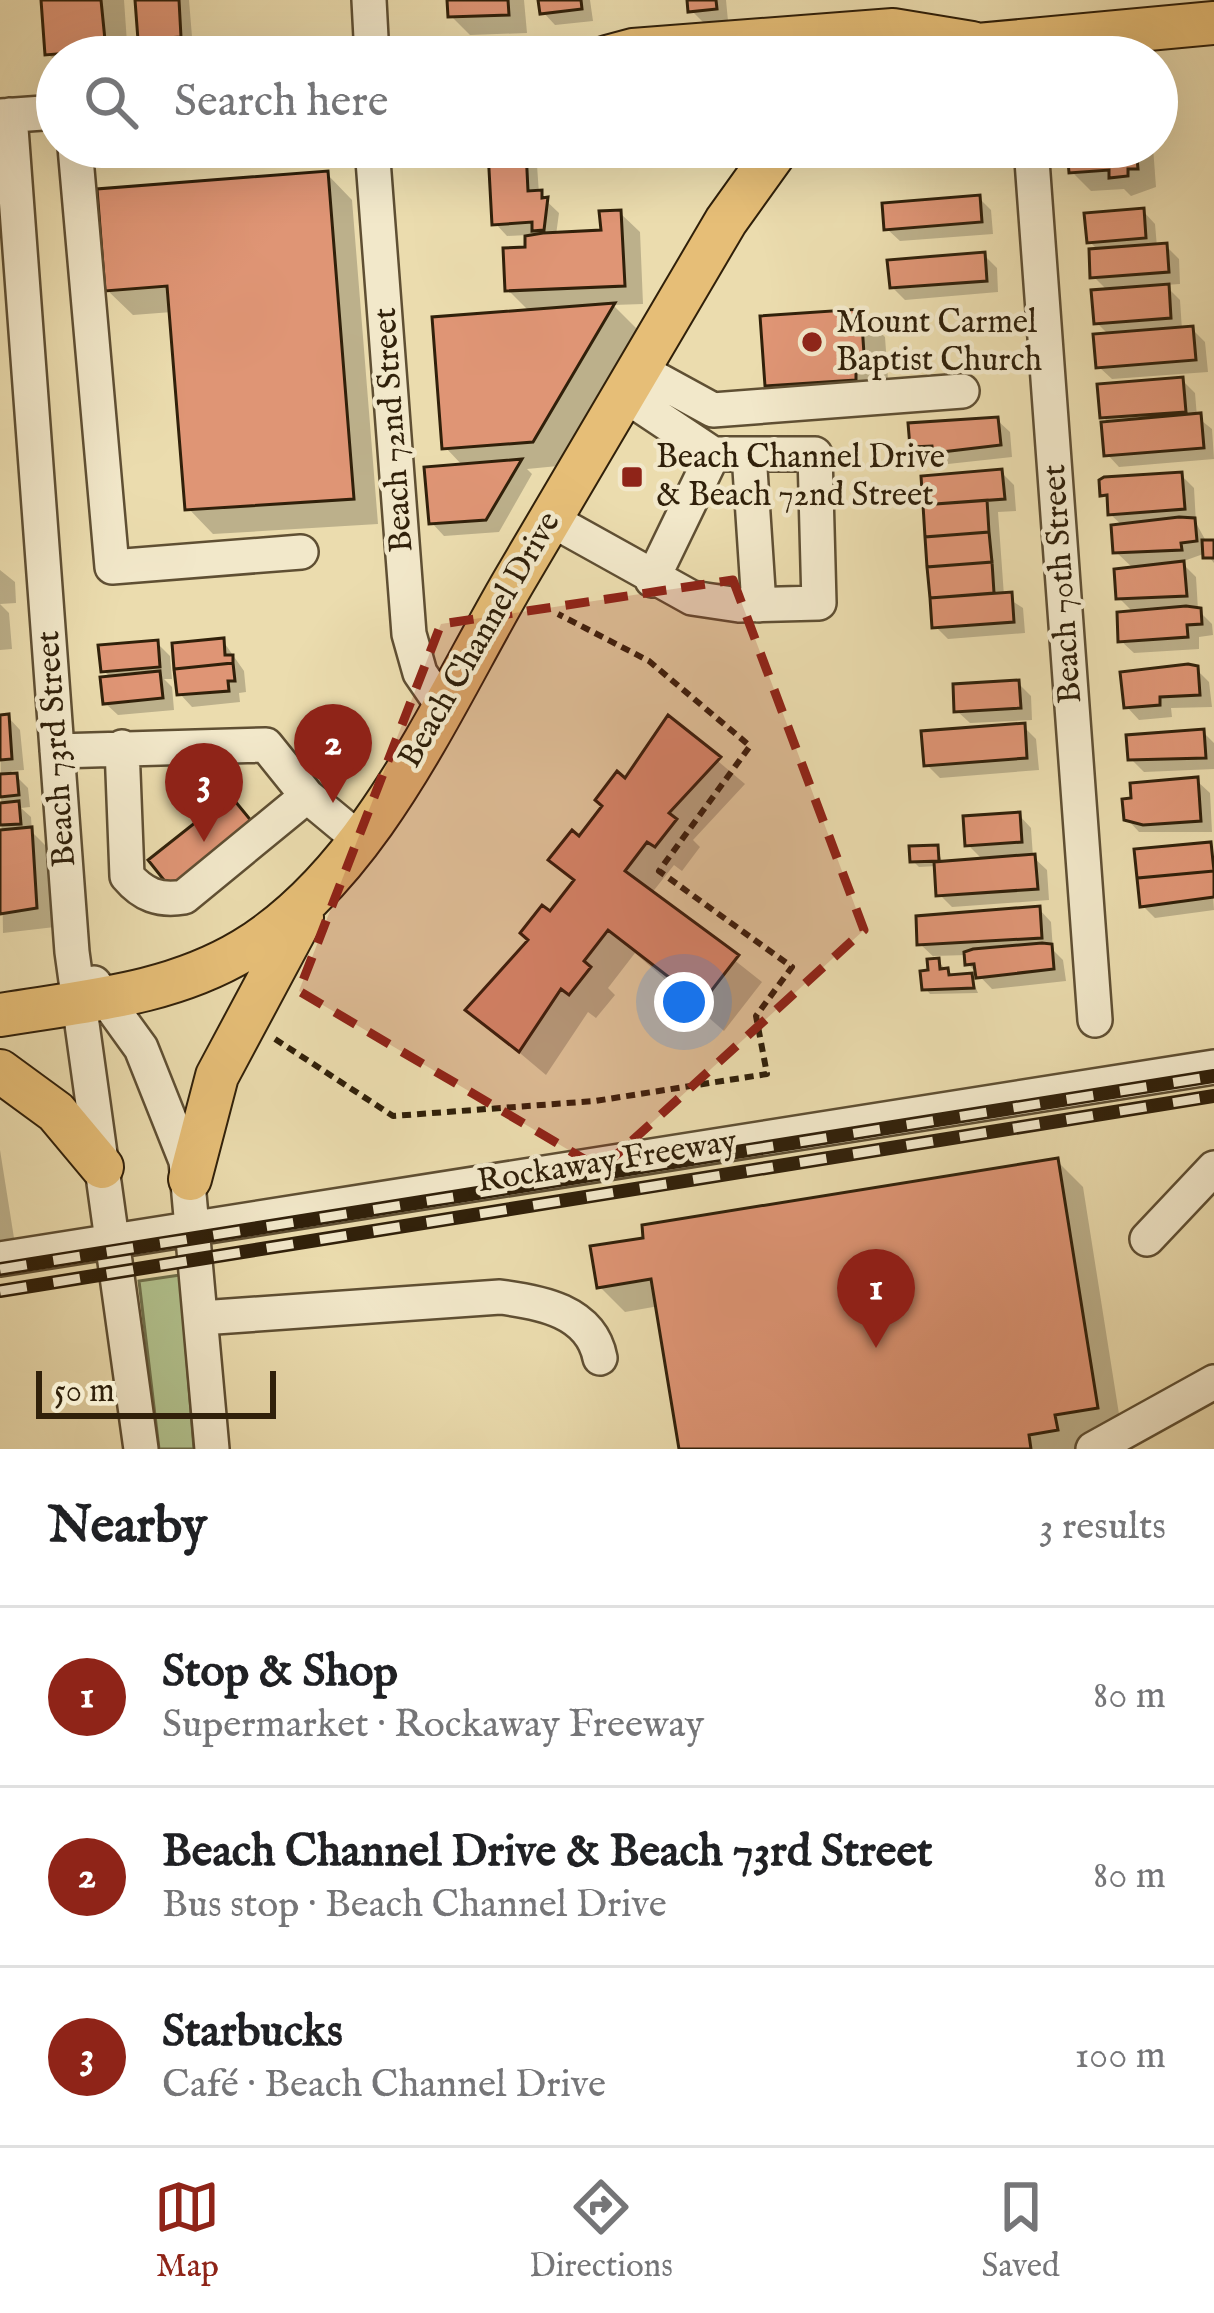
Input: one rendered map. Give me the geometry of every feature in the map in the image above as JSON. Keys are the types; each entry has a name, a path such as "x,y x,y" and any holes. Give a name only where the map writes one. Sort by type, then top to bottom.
{"main road":[{"path":"1107,36 1214,22"},
{"path":"815,36 893,30 929,36"},
{"name":"Beach Channel Drive","path":"0,1015 94,1001 217,965 310,902 360,840 734,207 762,168"},
{"path":"190,1179 224,1058 310,902"},
{"path":"0,1071 56,1112 102,1167"}],"street":[{"path":"369,0 371,36"},
{"path":"5,116 36,114"},
{"name":"Beach 73rd Street","path":"5,116 71,952 94,1001 141,1048 190,1179 212,1449"},
{"path":"77,168 112,567 301,551"},
{"name":"Beach 72nd Street","path":"374,168 409,634 419,673 442,705"},
{"name":"Beach 70th Street","path":"1033,168 1095,1020"},
{"path":"631,382 713,410 962,391"},
{"path":"550,519 652,580 703,601 819,603 815,454 713,454 631,382"},
{"path":"652,580 713,454"},
{"path":"749,454 759,605"},
{"path":"57,751 266,745 307,796 360,840"},
{"path":"122,747 127,876 138,889 164,901 184,897 307,796"},
{"name":"Beach 73rd Street","path":"94,1001 102,1167 141,1449"},
{"name":"Rockaway Freeway","path":"0,1259 1214,1067"},
{"path":"1148,1239 1214,1168"},
{"path":"201,1318 500,1297 539,1303 573,1318 592,1335 600,1358"},
{"path":"1094,1449 1214,1382"}],"path":[{"path":"259,1030 393,1116 595,1101 767,1074 756,1016 792,968 659,871 750,746 649,661 558,614"}],"highlighted area":[{"path":"733,580 864,930 601,1169 299,991 441,624"}],"green space":[{"path":"180,1275 194,1449 159,1449 139,1281"}],"building":[{"path":"41,0 101,0 105,36 44,36"},
{"path":"135,0 179,0 181,36 138,36"},
{"path":"447,0 508,0 509,15 448,17"},
{"path":"538,0 581,0 582,9 540,14"},
{"path":"687,0 716,0 717,9 688,12"},
{"path":"489,168 527,168 528,191 542,190 542,198 548,197 544,230 532,231 532,222 492,225"},
{"path":"1069,168 1138,169 1128,169 1128,176 1109,178 1109,170 1069,173"},
{"path":"328,171 354,499 185,510 167,286 105,291 97,189"},
{"path":"980,195 982,222 884,230 882,203"},
{"path":"1144,208 1146,238 1087,243 1084,213"},
{"path":"621,210 625,286 505,291 503,248 525,247 525,236 601,230 599,211"},
{"path":"1167,243 1169,272 1090,278 1089,249"},
{"path":"985,252 987,281 890,288 887,260"},
{"path":"1169,284 1171,318 1094,324 1091,290"},
{"path":"615,303 533,442 442,449 432,317"},
{"name":"Mount Carmel Baptist Church","path":"861,309 865,369 856,370 856,380 765,386 760,316"},
{"path":"1193,326 1196,360 1096,368 1093,334"},
{"path":"1183,377 1186,412 1100,418 1097,384"},
{"path":"1201,413 1204,448 1104,456 1101,422"},
{"path":"998,417 1001,445 933,453 932,446 910,447 908,423"},
{"path":"522,459 486,520 429,524 424,467"},
{"path":"1002,469 1005,499 923,505 921,476"},
{"path":"1182,472 1185,509 1108,515 1107,495 1100,496 1099,480 1104,477"},
{"path":"987,500 989,532 925,537 923,505"},
{"path":"1195,518 1197,541 1181,543 1182,550 1113,553 1111,525"},
{"path":"989,532 992,562 927,567 925,537"},
{"path":"1202,540 1214,540 1214,558 1203,558"},
{"path":"1184,561 1187,596 1116,599 1114,569"},
{"path":"992,562 994,593 930,598 927,567"},
{"path":"1012,592 1014,622 932,628 930,598"},
{"path":"1201,608 1202,624 1187,625 1188,637 1118,642 1117,612"},
{"path":"224,638 225,655 233,655 233,663 174,669 172,643"},
{"path":"158,640 160,667 101,672 98,645"},
{"path":"233,663 235,681 228,681 229,691 177,695 174,669"},
{"path":"1198,666 1200,695 1160,697 1160,705 1124,708 1120,672"},
{"path":"160,671 163,698 103,704 100,677"},
{"path":"1019,680 1021,708 954,712 953,684"},
{"path":"9,714 12,759 0,760 0,715"},
{"path":"668,715 721,757 669,813 677,819 655,847 647,842 625,871 739,955 698,1008 666,983 670,978 608,930 584,961 591,967 569,995 561,989 519,1052 465,1010 528,940 520,933 542,905 550,911 574,880 548,860 572,830 579,836 602,806 595,800 617,771 625,778"},
{"path":"1025,723 1027,758 924,766 921,731"},
{"path":"1204,729 1206,758 1128,760 1126,735"},
{"path":"17,773 19,795 0,797 0,774"},
{"path":"1198,777 1201,821 1143,825 1124,820 1122,799 1131,798 1130,783"},
{"path":"230,795 253,823 171,889 148,860"},
{"path":"19,801 21,824 0,825 0,803"},
{"path":"1020,812 1022,842 965,846 963,816"},
{"path":"32,827 37,908 0,914 0,830"},
{"path":"1211,842 1214,871 1137,878 1134,849"},
{"path":"938,845 939,861 910,862 909,846"},
{"path":"1035,854 1038,889 936,896 934,862"},
{"path":"1214,871 1214,897 1140,907 1137,878"},
{"path":"1040,906 1042,938 917,945 916,916"},
{"path":"1052,944 1054,969 976,978 974,964 965,965 964,952 973,949"},
{"path":"939,958 940,969 948,968 949,975 972,973 974,988 922,990 920,971 928,970 927,959"},
{"path":"1058,1158 1098,1408 1055,1415 1058,1430 1029,1435 1031,1449 679,1449 651,1279 597,1288 590,1246 643,1238 642,1225"}],"railway":[{"path":"0,1269 1214,1076"},
{"path":"0,1291 1214,1096"}],"place":[{"name":"Mount Carmel Baptist Church","path":"812,342"},
{"name":"Beach Channel Drive & Beach 72nd Street","path":"632,477"},
{"name":"Beach Channel Drive & Beach 73rd Street","path":"333,803"},
{"name":"Starbucks","path":"204,842"},
{"name":"Stop & Shop","path":"876,1348"}]}
